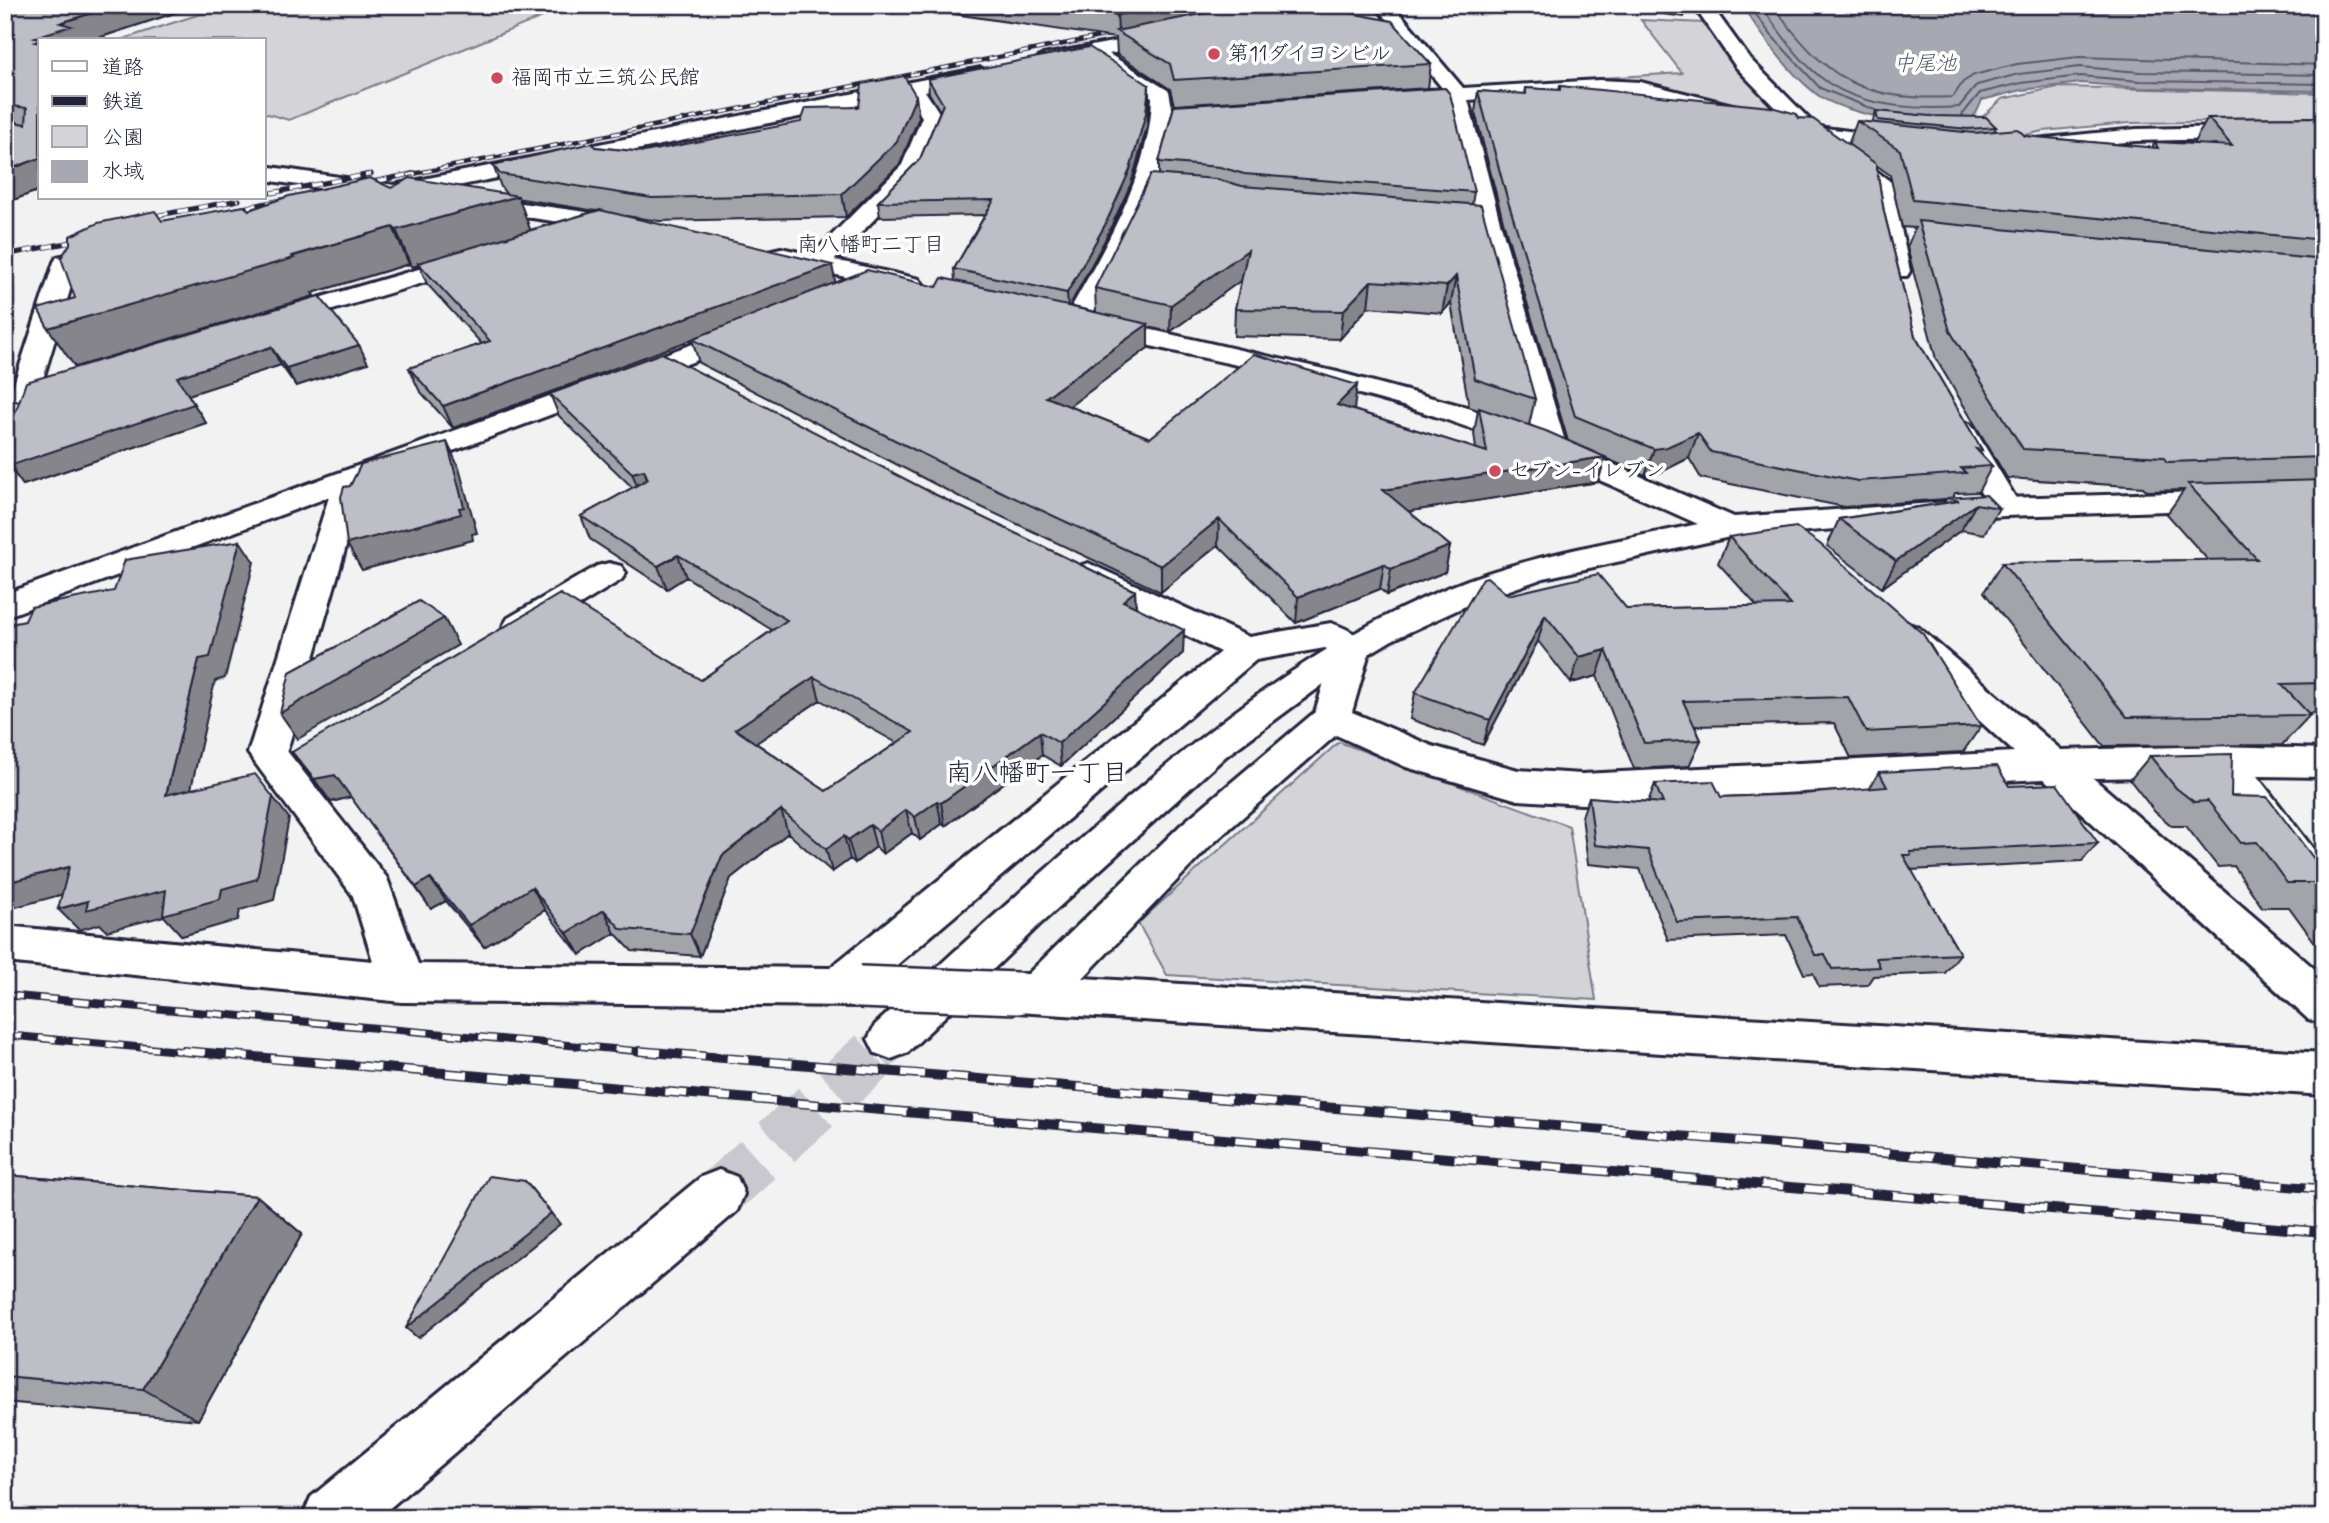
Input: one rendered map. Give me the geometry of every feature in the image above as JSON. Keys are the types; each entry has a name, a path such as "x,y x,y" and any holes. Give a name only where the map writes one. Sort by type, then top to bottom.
{"street":[{"path":"1384,5 1457,94 1488,222 1552,448"},
{"path":"1702,5 1743,63 1811,133 1880,182 1903,293"},
{"path":"1029,64 1188,32"},
{"path":"1077,321 1142,190 1164,115 1162,95 1093,51"},
{"path":"325,207 1003,69"},
{"path":"1373,100 1599,86 1640,88 1746,112 1811,133 1927,146"},
{"path":"818,263 912,167 932,117 913,88"},
{"path":"1164,115 1248,109"},
{"path":"2009,147 2136,135 2324,131"},
{"path":"266,173 607,220 659,231"},
{"path":"1142,190 1168,191"},
{"path":"1461,219 1488,222"},
{"path":"540,240 607,220"},
{"path":"1889,235 1916,238"},
{"path":"91,374 21,405 66,262 134,248"},
{"path":"752,250 934,289"},
{"path":"250,327 501,252"},
{"path":"832,298 882,278"},
{"path":"1051,315 1303,372 1416,401 1552,448 1730,527 1791,538 1812,553"},
{"path":"5,606 771,323"},
{"path":"671,362 708,381"},
{"path":"1946,405 2005,507"},
{"path":"351,477 267,752 279,772 372,890 402,983"},
{"path":"891,1039 1024,913 1213,746 1285,692 1352,649 1460,595 1536,569 1730,527 2005,507 2324,497"},
{"path":"1060,560 1245,650"},
{"path":"491,644 608,573"},
{"path":"1882,614 2324,1004"},
{"path":"850,987 1245,650 1331,635 1352,649"},
{"path":"1028,994 1196,835 1332,718 1352,649"},
{"path":"1332,718 1420,757 1518,785 1582,789 2224,760 2324,763"},
{"path":"279,772 314,751"},
{"path":"2224,760 2324,895"},
{"path":"5,944 402,983 850,987 1028,994 2324,1074"},
{"path":"332,1518 719,1194"}],"green space":[{"path":"228,5 572,5 289,120 266,114 266,38 126,38"},
{"path":"1641,20 1704,23 1759,91 1790,120 1686,92 1604,83 1599,78 1682,73"},
{"path":"2058,87 2324,93 2324,120 2129,123 2043,131 2006,139 1976,123 2002,99"},
{"path":"1339,742 1569,826 1596,1000 1167,975 1138,923"}],"water":[{"name":"中尾池","path":"2324,5 2324,91 2140,88 2081,83 2022,90 1982,100 1969,120 1952,125 1889,119 1844,108 1827,100 1804,84 1785,63 1742,6"}],"building":[{"path":"5,5 117,5 60,23 71,26 35,37 40,38 35,42 38,43 38,159 5,171 5,121 26,124 27,108 13,106 5,100"},
{"path":"1052,5 1166,5 1117,15"},
{"path":"1247,5 1341,5 1340,11 1392,21 1431,64 1174,80 1170,64 1116,31"},
{"path":"1089,47 1149,85 1146,113 1130,170 1105,225 1067,293 954,269 994,200 878,202 920,159 943,104 928,79"},
{"path":"904,76 916,96 897,141 842,194 652,198 500,174 493,165 592,143 595,147 644,152 801,122 806,108 859,107 862,84"},
{"path":"1560,86 1771,107 1797,114 1798,118 1813,119 1876,164 1884,212 1915,336 1982,450 1976,449 1992,466 1961,468 1966,473 1858,481 1711,452 1698,433 1667,447 1654,449 1575,416 1507,198 1478,91 1526,94 1526,88 1560,90"},
{"path":"1445,88 1450,94 1474,192 1244,174 1220,167 1159,162 1174,106"},
{"path":"1876,111 1986,117 1996,127 1968,129 1878,120"},
{"path":"2324,117 2324,240 1913,200 1900,150 1857,121 1974,133 2018,129 2025,136 2158,148 2155,142 2232,146 2208,118"},
{"path":"1151,174 1217,179 1242,186 1481,205 1535,399 1475,379 1456,276 1447,286 1371,281 1343,311 1235,309 1248,250 1171,305 1095,288"},
{"path":"370,178 391,188 410,178 518,196 396,230 393,227 48,328 38,309 75,298 61,258 70,244 70,236 98,223 155,211 162,221 244,206 249,210 289,196"},
{"path":"600,210 832,265 443,406 409,368 490,341 418,263"},
{"path":"1918,221 2324,260 2324,457 2167,462 2163,457 2023,449 1950,331"},
{"path":"867,270 937,287 942,278 1148,324 1046,397 1150,438 1254,354 1357,385 1337,405 1487,452 1479,408 1546,431 1605,457 1383,490 1450,546 1391,569 1384,564 1298,597 1219,519 1161,566 957,471 692,339"},
{"path":"319,296 359,345 286,368 271,347 177,377 194,404 9,466 5,455 5,436 26,382"},
{"path":"662,353 932,493 1135,591 1123,601 1184,630 1059,743 1040,732 941,803 937,801 915,817 906,810 878,831 870,825 848,840 844,836 826,849 781,810 722,856 690,934 621,929 604,910 567,933 532,887 469,925 430,878 416,887 335,775 314,779 292,752 560,594 701,680 787,620 678,555 658,566 581,516 648,479 644,470 632,473 550,394","holes":["814,677 913,732 826,791 735,729"]},
{"path":"447,442 464,507 459,508 461,514 347,544 341,497 344,487 350,486 361,464"},
{"path":"2324,480 2324,683 2281,684 2310,715 2127,717 2002,563 2257,559 2188,484"},
{"path":"1986,495 1999,508 1976,504 1896,561 1839,519 1959,501 1947,498"},
{"path":"1796,527 1820,544 1923,634 1981,726 1866,732 1848,697 1683,701 1701,740 1644,743 1606,650 1579,657 1545,615 1490,720 1415,693 1483,578 1487,577 1508,595 1598,574 1627,609 1791,605 1729,537"},
{"path":"240,541 210,657 199,659 166,795 255,774 273,797 257,879 222,889 220,899 163,915 166,890 86,910 88,901 58,909 69,867 5,883 5,625 25,621 31,607 114,591 125,560"},
{"path":"419,601 444,618 280,713 290,672"},
{"path":"2232,754 2231,796 2267,797 2324,872 2324,895 2315,883 2287,883 2257,842 2241,843 2208,801 2194,802 2176,788 2150,756"},
{"path":"1997,766 2009,786 2057,784 2098,843 1910,852 1911,855 1903,855 1960,954 1876,958 1880,967 1832,969 1825,955 1815,955 1797,917 1677,922 1648,850 1595,845 1589,797 1663,803 1655,784 1713,781 1721,797 1802,794 1887,787 1879,772"},
{"path":"5,1175 257,1196 143,1389 5,1376"},
{"path":"489,1176 525,1181 551,1213 406,1328"}],"tunnel":[{"path":"876,1053 891,1039"},
{"path":"719,1194 878,1051"}],"railway":[{"path":"408,175 1124,32"},
{"path":"358,185 416,173"},
{"path":"271,193 371,174 365,175"},
{"path":"228,211 286,199"},
{"path":"139,219 239,200"},
{"path":"5,255 87,239"},
{"path":"5,995 659,1053"},
{"path":"5,1035 202,1053"},
{"path":"183,1051 2324,1232"},
{"path":"639,1051 2324,1189"}],"place":[{"name":"第11ダイヨシビル","path":"1214,54"},
{"name":"福岡市立三筑公民館","path":"497,78"},
{"name":"セブン-イレブン","path":"1495,471"}],"district":[{"name":"南八幡町二丁目","path":"871,245"},
{"name":"南八幡町一丁目","path":"1037,774"}]}
